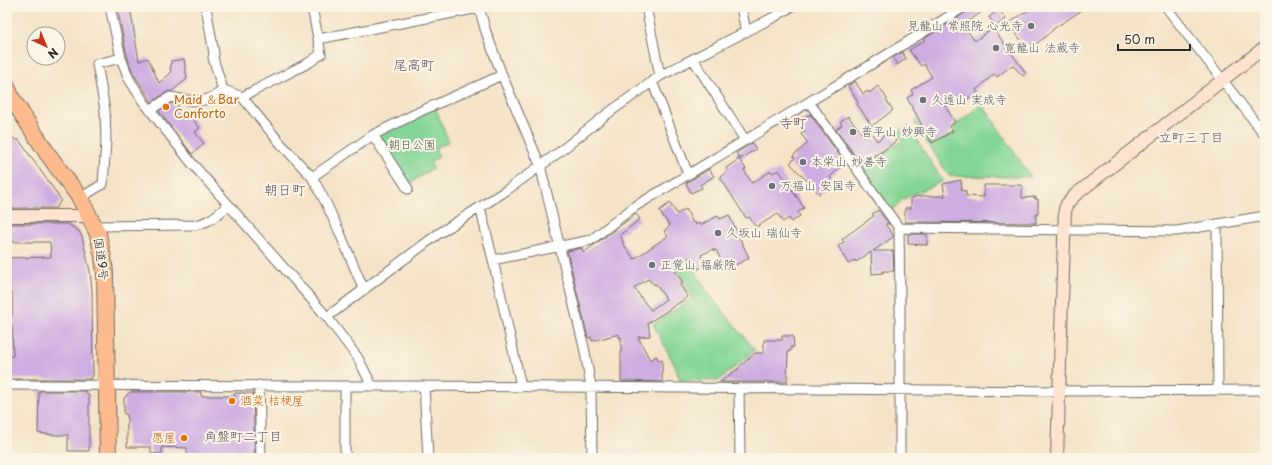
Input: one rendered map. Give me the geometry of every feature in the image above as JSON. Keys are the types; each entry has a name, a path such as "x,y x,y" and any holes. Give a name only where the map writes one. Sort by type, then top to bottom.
{"highway":[{"name":"国道9号","path":"7,86 11,97 47,153 80,198 98,234 105,273 108,458"}],"street":[{"path":"110,7 121,58 129,79 150,110 190,161 327,317 358,358 372,386"},
{"path":"206,7 214,54 213,58 223,90"},
{"path":"242,97 304,65 321,54 312,7"},
{"path":"318,38 479,7 486,32 502,75 540,165 584,347 591,386 592,458"},
{"path":"646,7 656,79 688,174"},
{"path":"741,7 746,32"},
{"path":"327,317 438,234 507,190 558,153 607,114 656,79 791,7"},
{"path":"493,260 591,240 634,207 810,102 964,7"},
{"path":"1166,7 1265,135"},
{"path":"1057,458 1065,209 1067,204 1075,195 1265,47"},
{"path":"80,198 103,184 106,142 104,110 97,64 121,58"},
{"path":"693,59 745,140"},
{"path":"312,177 374,136 421,111 502,75"},
{"path":"150,110 170,97 183,100 204,100 214,98 223,90 227,90 242,97 281,144 312,177 339,230 364,290"},
{"path":"810,102 899,228 900,458"},
{"path":"374,136 408,189"},
{"path":"7,216 92,221 204,224 229,205"},
{"path":"480,207 520,386"},
{"path":"899,228 1177,231 1265,216"},
{"path":"1217,224 1218,390"},
{"path":"7,385 591,386 1059,391 1265,390"},
{"path":"259,385 261,458"},
{"path":"345,386 345,458"},
{"path":"424,386 428,458"},
{"path":"739,388 740,458"}],"green space":[{"path":"982,104 1031,177 949,176 914,122 917,120 932,145 956,132 954,126"},
{"name":"朝日公園","path":"435,107 449,142 435,148 439,157 430,162 433,168 409,184 378,139 379,135"},
{"path":"908,126 943,181 903,199 891,211 862,167 903,140 897,132"},
{"path":"690,262 708,293 755,350 718,381 680,380 674,364 653,324 693,298 684,286 686,284 677,270"}],"building":[{"path":"117,7 130,7 139,61 148,58 159,83 171,73 171,61 184,59 187,79 172,91 167,92 152,102 133,73 127,56"},
{"path":"976,7 989,7 963,25 975,41 993,28 1026,73 1023,76 1012,65 997,77 994,74 976,90 978,93 965,100 963,96 945,106 955,122 950,126 953,131 932,143 907,98 913,94 911,90 932,77 924,64 921,66 909,50"},
{"path":"1033,7 1087,7 1053,29 1034,46 1032,44 1026,48 1009,23"},
{"path":"999,10 1006,19 996,26 989,17"},
{"path":"902,52 906,59 897,65 893,58"},
{"path":"855,81 863,94 868,91 869,93 878,86 893,110 872,126 857,104 858,102 848,86"},
{"path":"171,103 176,104 185,118 189,115 200,128 195,132 204,144 192,154 159,111"},
{"path":"810,114 845,163 830,177 833,181 819,194 790,163 795,158 793,156 808,143 801,134 805,131 798,122"},
{"path":"848,116 864,136 870,131 877,141 888,132 896,141 883,151 861,164 836,129 842,125 840,122"},
{"path":"7,130 15,140 19,140 61,200 56,208 8,208"},
{"path":"752,143 756,149 740,159 736,153"},
{"path":"739,159 746,169 744,170 752,183 771,171 773,173 779,170 804,208 798,212 800,216 791,222 789,218 783,222 778,214 756,227 749,217 746,218 720,177 728,171 726,168"},
{"path":"709,169 714,176 700,185 702,188 691,193 686,183"},
{"path":"961,180 962,191 966,191 966,196 984,197 984,185 1022,185 1022,198 1036,197 1035,199 1038,199 1038,214 1036,214 1036,223 905,222 905,208 911,208 911,198 920,196 945,196 943,184"},
{"path":"670,203 677,214 686,209 693,223 695,222 696,225 699,223 700,225 718,216 720,219 729,215 749,258 726,270 716,250 714,251 713,249 701,255 705,265 698,269 691,256 674,269 683,283 680,285 688,297 648,323 650,336 638,337 650,360 657,356 658,360 662,360 662,382 621,381 621,337 619,338 619,334 592,341 591,337 588,338 567,251 582,248 583,253 636,214 640,219 620,235 623,241 622,242 634,259 668,236 664,231 670,226 659,211","holes":["648,279 654,285 655,283 666,299 651,310 634,288"]},
{"path":"878,210 889,224 885,224 893,237 873,251 893,251 894,271 883,271 883,273 872,274 871,252 856,262 855,260 848,264 838,246 844,242 842,239 874,216 872,214"},
{"path":"10,224 68,224 79,231 82,237 90,271 92,290 93,376 90,379 7,379 7,356 13,356 12,325 7,324 7,315 12,316 12,293 10,293 10,258 51,257 50,242 10,242"},
{"path":"908,234 927,234 927,245 908,244"},
{"path":"782,336 793,336 794,347 791,347 791,351 788,351 787,382 720,382 738,370 738,368 755,353 764,353 764,340 782,340"},
{"path":"39,391 85,391 89,396 89,451 68,451 68,435 38,433"},
{"path":"130,392 201,392 201,396 235,396 235,393 253,393 255,458 187,458 187,448 162,447 162,454 151,454 151,447 127,447 127,414 124,414 124,398"}],"place":[{"name":"見龍山 常照院 心光寺","path":"1031,26"},
{"name":"寛龍山 法蔵寺","path":"996,48"},
{"name":"久遠山 実成寺","path":"923,100"},
{"name":"Maid ＆Bar Conforto","path":"166,107"},
{"name":"普平山 妙興寺","path":"853,132"},
{"name":"本栄山 妙善寺","path":"803,162"},
{"name":"万福山 安国寺","path":"772,186"},
{"name":"久坂山 瑞仙寺","path":"718,233"},
{"name":"正覚山 福厳院","path":"652,265"},
{"name":"酒菜 桔梗屋","path":"232,401"},
{"name":"愿屋","path":"184,438"}],"district":[{"name":"尾高町","path":"414,65"},
{"name":"寺町","path":"793,123"},
{"name":"立町三丁目","path":"1191,137"},
{"name":"朝日町","path":"285,190"},
{"name":"角盤町二丁目","path":"243,436"}]}
